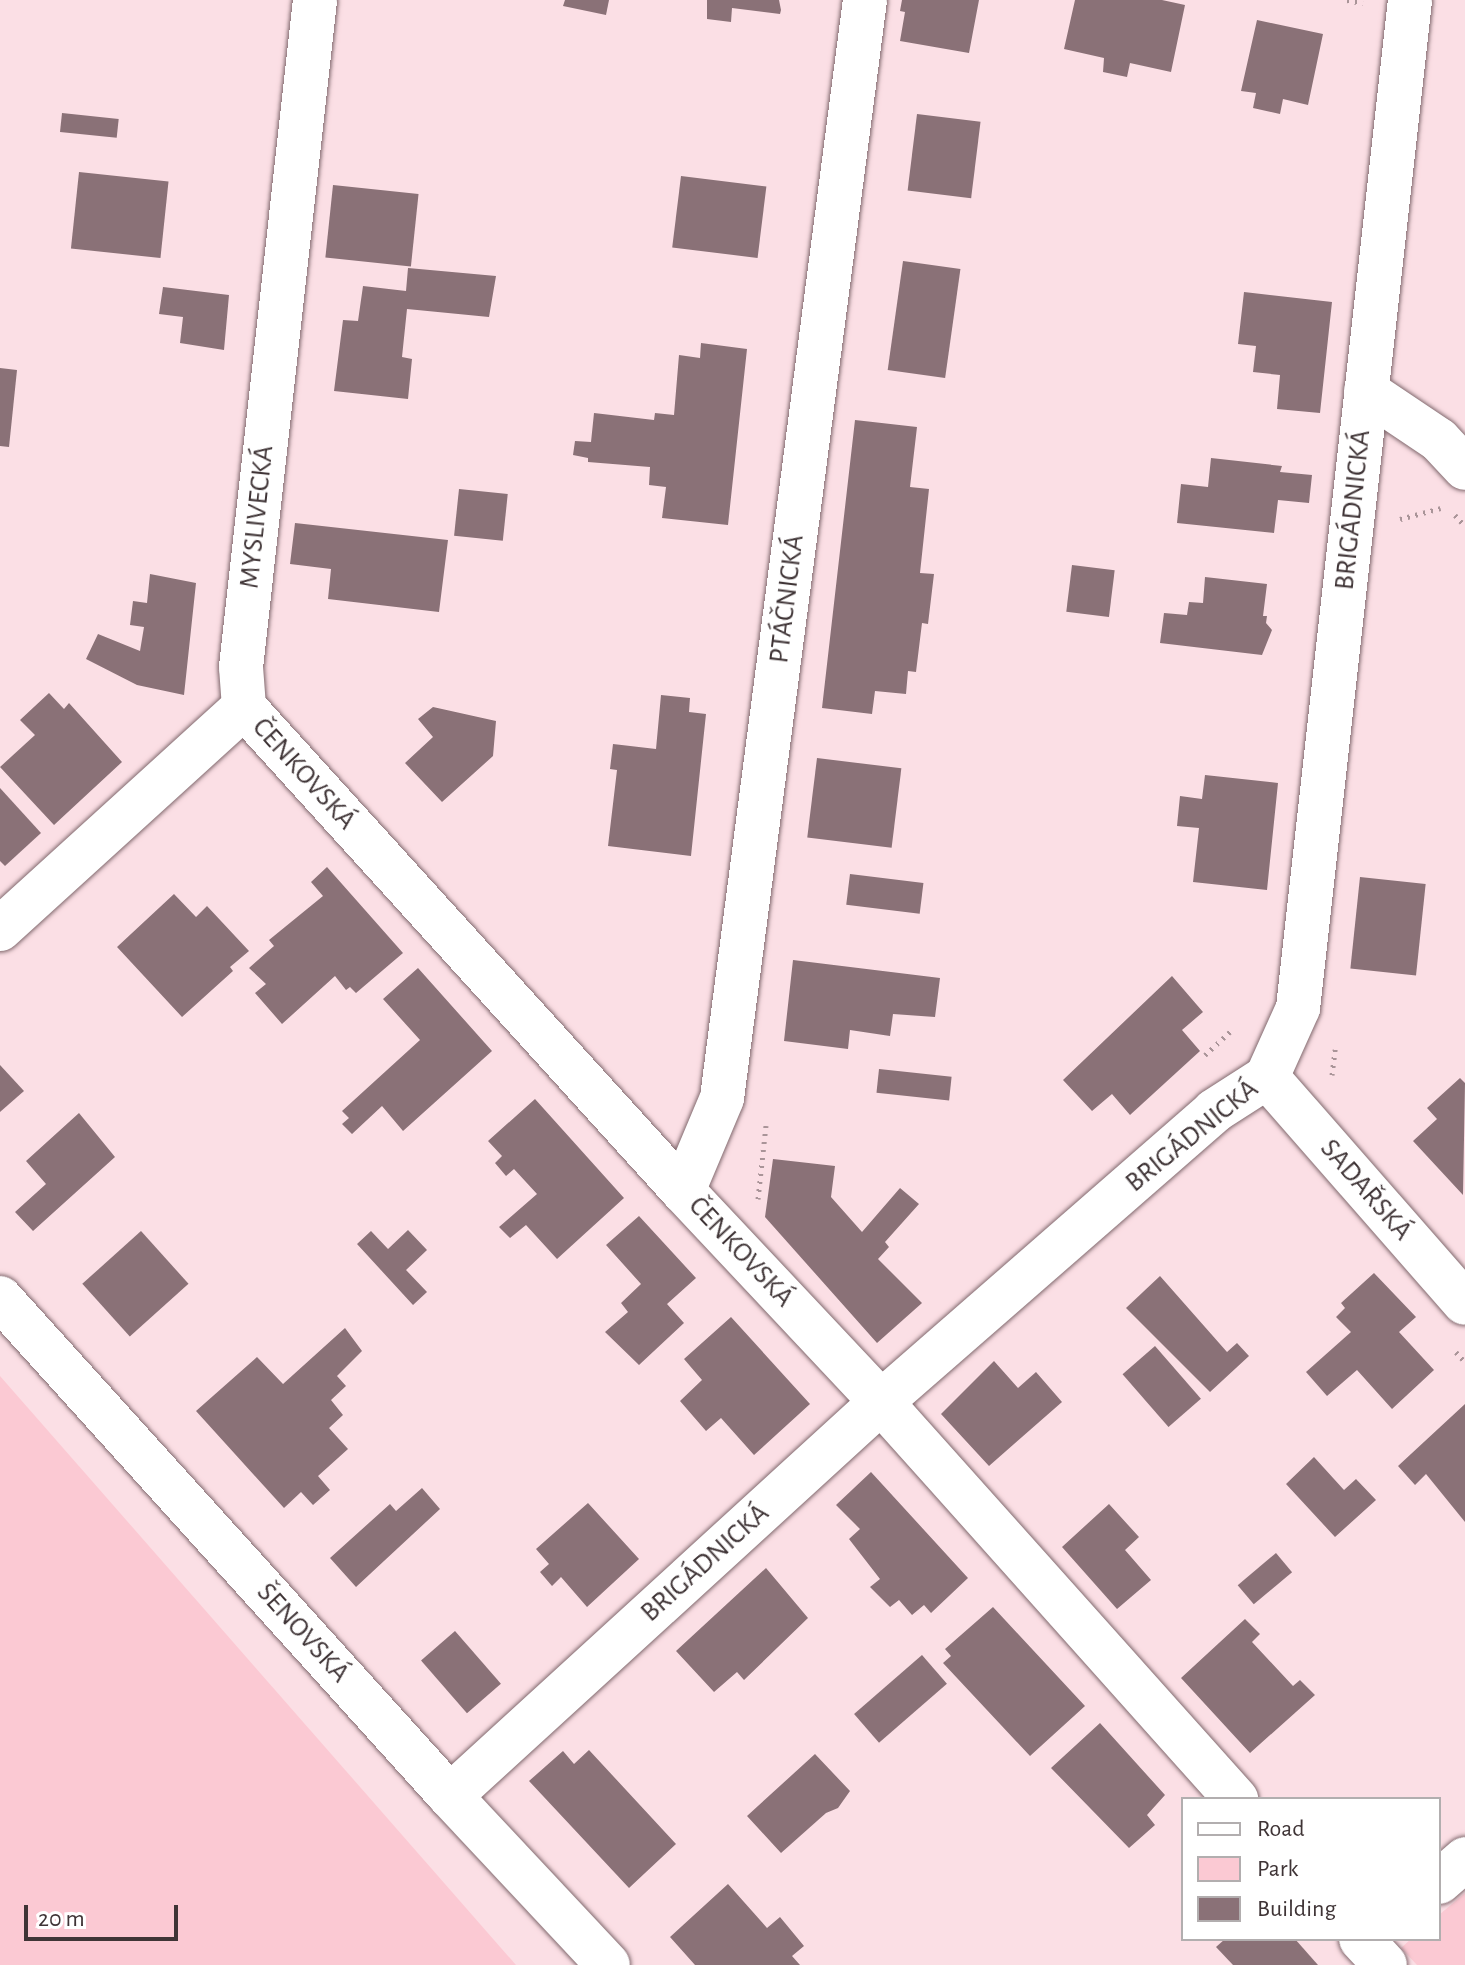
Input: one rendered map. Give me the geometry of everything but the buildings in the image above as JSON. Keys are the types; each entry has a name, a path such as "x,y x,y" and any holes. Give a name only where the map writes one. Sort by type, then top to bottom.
{"street":[{"name":"MYSLIVECKÁ","path":"244,707 241,667 315,0"},
{"name":"PTÁČNICKÁ","path":"683,1191 722,1098 865,0"},
{"name":"BRIGÁDNICKÁ","path":"450,1796 881,1402 1214,1111 1267,1077 1298,1008 1410,0"},
{"path":"1366,391 1439,440 1465,468"},
{"path":"0,929 244,707"},
{"name":"ČENKOVSKÁ","path":"244,707 683,1191 881,1402 1234,1797"},
{"name":"SADAŘSKÁ","path":"1267,1077 1465,1303"},
{"name":"ŠENOVSKÁ","path":"0,1298 450,1796 608,1965"},
{"path":"1441,1880 1465,1859"}],"path":[{"path":"1395,520 1448,507 1465,526"},
{"path":"1203,1057 1238,1025"},
{"path":"758,1202 767,1123"},
{"path":"1454,1350 1465,1362"}],"green space":[{"path":"0,1376 516,1965 0,1965"},
{"path":"1465,1893 1465,1965 1417,1965 1401,1948 1409,1941 1441,1941 1441,1913"}]}
